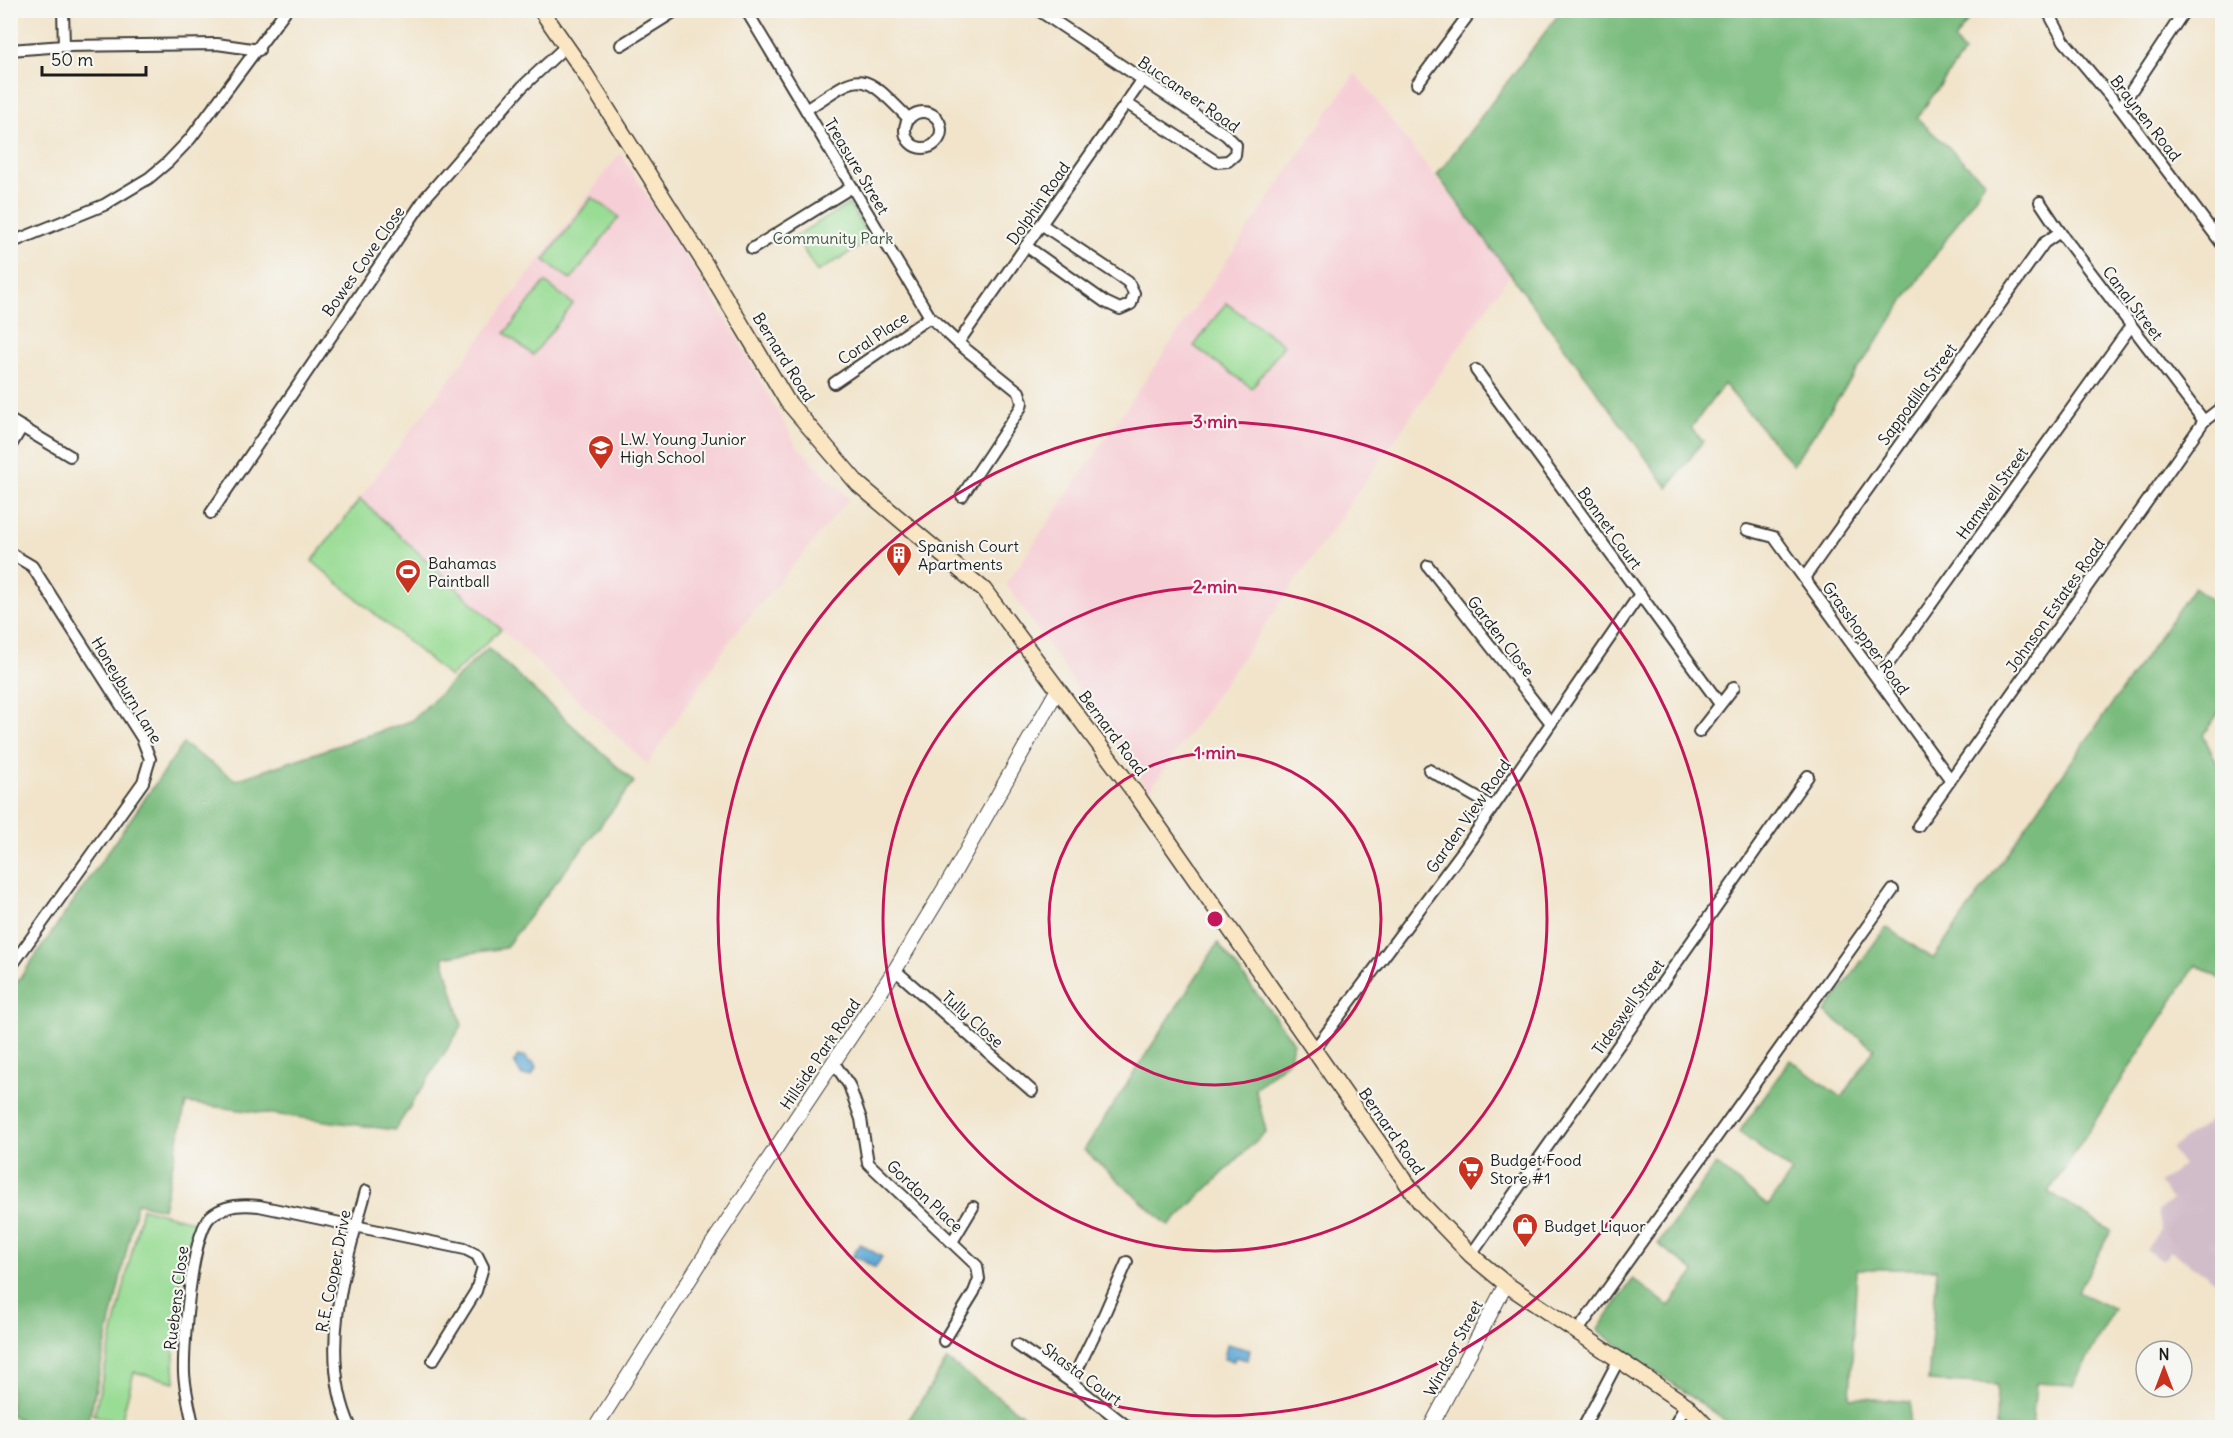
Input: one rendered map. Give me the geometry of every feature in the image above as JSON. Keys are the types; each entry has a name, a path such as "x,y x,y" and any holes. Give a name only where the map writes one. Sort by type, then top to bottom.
{"main road":[{"name":"Bernard Road","path":"541,10 707,267 787,401 858,484 984,590 1138,797 1420,1202 1472,1255 1506,1284 1686,1406 1708,1428"}],"street":[{"path":"63,10 64,46"},
{"path":"10,243 104,205 149,178 190,139 286,10"},
{"path":"621,45 677,10"},
{"name":"Treasure Street","path":"746,10 930,317 958,343 1019,392 1022,402 1018,412 962,496"},
{"name":"Buccaneer Road","path":"1038,10 1232,140 1236,145 1235,155 1228,161 1217,162 1126,103"},
{"path":"1417,84 1472,10"},
{"name":"Braynen Road","path":"2047,10 2064,40 2222,240"},
{"path":"2120,108 2185,10"},
{"path":"10,50 64,46 217,44 258,50"},
{"name":"Bowes Cove Close","path":"211,513 426,197 522,87 566,46"},
{"name":"Dolphin Road","path":"958,343 1143,79"},
{"path":"806,110 845,83 857,80 868,82 880,89 908,118"},
{"path":"752,249 852,187"},
{"name":"Canal Street","path":"2040,202 2060,232 2204,421"},
{"path":"1026,246 1105,302 1120,309 1131,304 1134,293 1128,282 1041,224"},
{"name":"Sappodilla Street","path":"1804,578 2044,243 2060,232"},
{"name":"Coral Place","path":"834,383 930,317"},
{"name":"Hamwell Street","path":"1878,678 2131,326"},
{"name":"Bonnet Court","path":"1476,370 1720,704"},
{"name":"Johnson Estates Road","path":"1918,826 2204,421 2223,407"},
{"path":"10,420 70,456"},
{"path":"10,447 22,427"},
{"name":"Grasshopper Road","path":"1747,530 1774,537 1950,779"},
{"name":"Honeyburn Lane","path":"10,553 32,566 142,738 150,759 143,782 10,968"},
{"name":"Garden Close","path":"1428,566 1551,723"},
{"name":"Garden View Road","path":"1314,1050 1466,848 1640,594"},
{"path":"1699,732 1734,687"},
{"name":"Hillside Park Road","path":"595,1428 714,1241 895,970 955,871 1058,689"},
{"path":"1429,770 1493,807"},
{"name":"Tideswell Street","path":"1472,1255 1808,776"},
{"path":"1577,1332 1893,890"},
{"name":"Tully Close","path":"895,970 1032,1091"},
{"name":"Gordon Place","path":"834,1063 849,1084 857,1107 868,1163 977,1266 980,1279 944,1341"},
{"name":"R.E. Cooper Drive","path":"351,1428 336,1382 334,1350 341,1296 355,1227 366,1191"},
{"name":"Ruebens Close","path":"194,1428 184,1374 184,1345 198,1240 209,1217 228,1207 246,1205 473,1252 480,1258 483,1270 480,1283 433,1360"},
{"path":"952,1242 973,1207"},
{"path":"1071,1382 1127,1262"},
{"name":"Windsor Street","path":"1430,1428 1506,1284"},
{"name":"Shasta Court","path":"1017,1345 1071,1382 1129,1428"},
{"path":"1583,1428 1618,1361"},
{"path":"1673,1428 1686,1406"}],"shaded area":[{"path":"1355,73 1510,274 1149,791 1006,584"},
{"name":"L.W. Young Junior High School","path":"620,153 730,326 796,445 849,499 730,640 647,764 360,498"},
{"path":"2222,1111 2222,1285 2170,1251 2163,1261 2146,1250 2161,1228 2158,1211 2172,1200 2159,1183 2183,1165 2171,1149"}],"green space":[{"path":"1561,11 1975,11 1954,40 1964,52 1917,118 1985,182 1793,465 1724,384 1691,428 1703,441 1668,488 1437,175"},
{"path":"592,197 619,217 571,280 544,260"},
{"name":"Community Park","path":"849,204 871,240 817,272 795,236"},
{"path":"545,282 573,304 533,355 505,333"},
{"path":"1226,303 1284,345 1252,388 1194,346"},
{"name":"Bahamas Paintball","path":"360,499 501,629 450,677 312,561"},
{"path":"2194,587 2222,608 2222,708 2203,735 2222,773 2222,980 2196,965 2049,1192 2111,1231 2078,1292 2114,1309 2073,1385 2036,1383 2032,1427 1996,1427 1997,1385 1928,1381 1937,1269 1857,1269 1850,1397 1911,1402 1909,1427 1734,1427 1597,1330 1633,1279 1669,1306 1695,1272 1658,1244 1716,1164 1768,1206 1792,1172 1739,1132 1790,1060 1842,1098 1874,1049 1825,1012 1886,927 1933,959"},
{"path":"488,648 634,782 505,948 443,957 462,1026 395,1130 186,1103 163,1209 137,1203 90,1415 83,1427 34,1427 11,1415 11,991 183,744 236,780 411,721"},
{"path":"1218,943 1293,1041 1290,1059 1255,1088 1266,1131 1169,1226 1084,1150"},
{"path":"142,1208 195,1222 184,1261 177,1301 174,1342 175,1382 134,1372 121,1422 94,1415"},
{"path":"947,1360 1038,1426 904,1427"}],"water":[{"path":"518,1056 525,1056 529,1062 533,1062 536,1068 532,1076 522,1076 514,1062"},
{"path":"860,1244 882,1257 875,1268 859,1258 852,1257"},
{"path":"1227,1344 1250,1350 1248,1360 1235,1357 1234,1361 1224,1359"}],"place":[{"name":"L.W. Young Junior High School","path":"601,471"},
{"name":"Spanish Court Apartments","path":"899,578"},
{"name":"Bahamas Paintball","path":"408,595"},
{"name":"Budget Food Store #1","path":"1471,1192"},
{"name":"Budget Liquor","path":"1525,1249"}]}
